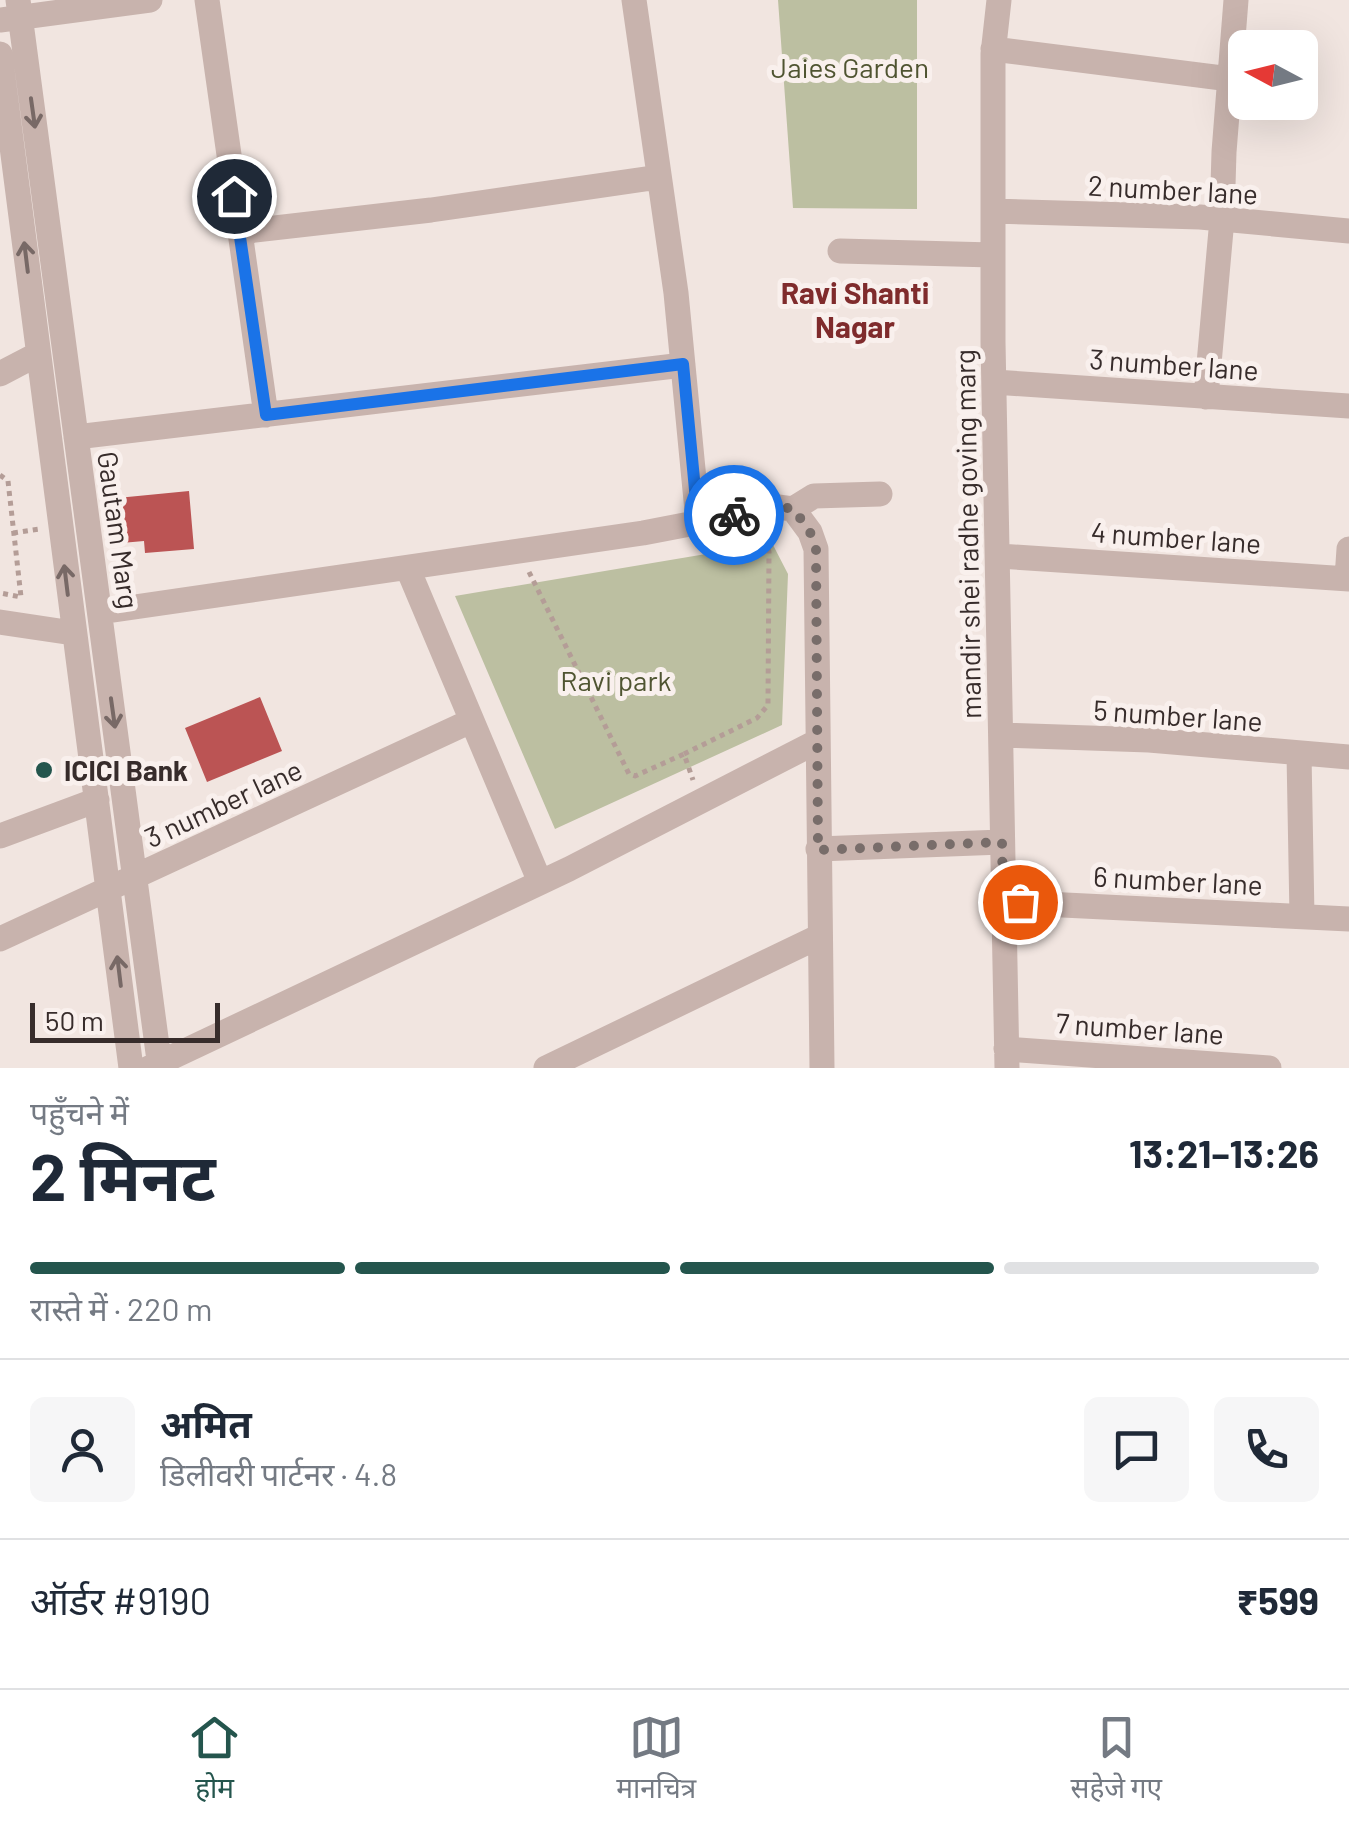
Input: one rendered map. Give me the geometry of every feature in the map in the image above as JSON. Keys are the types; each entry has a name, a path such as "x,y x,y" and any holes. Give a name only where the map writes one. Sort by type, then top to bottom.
{"street":[{"path":"13,12 150,0"},
{"path":"207,0 266,415"},
{"path":"634,0 683,364 698,521"},
{"name":"mandir shei radhe goving marg","path":"999,0 993,50 993,254 1006,1058"},
{"path":"1234,30 1236,0"},
{"name":"Gautam Marg","path":"13,12 100,612 156,1066"},
{"path":"993,50 1228,80"},
{"path":"0,54 6,160 38,354 131,1068"},
{"path":"1206,397 1228,115"},
{"path":"239,232 659,178"},
{"name":"2 number lane","path":"993,211 1222,219 1349,231"},
{"path":"840,252 993,254"},
{"path":"0,374 38,354"},
{"path":"76,437 683,364"},
{"name":"3 number lane","path":"994,382 1349,406"},
{"path":"100,612 643,533 793,508 814,496 880,494"},
{"path":"793,508 810,532 816,549 822,1068"},
{"path":"1348,578 1349,548"},
{"name":"4 number lane","path":"999,556 1348,578"},
{"path":"408,568 540,882"},
{"path":"0,622 73,633"},
{"name":"3 number lane","path":"0,940 471,721"},
{"name":"5 number lane","path":"1002,735 1149,740 1349,758"},
{"path":"156,1066 540,882 816,742"},
{"path":"1299,754 1302,916"},
{"path":"0,836 97,800"},
{"path":"818,850 1002,842"},
{"name":"6 number lane","path":"1003,902 1349,919"},
{"path":"546,1068 820,936"},
{"name":"7 number lane","path":"1006,1058 1270,1068"}],"path":[{"path":"0,475 8,481 21,597 0,593"},
{"path":"534,565 529,575 629,774 635,776 757,718 768,705 769,552 762,538 749,538"},
{"path":"684,754 701,801"}],"green space":[{"name":"Jaies Garden","path":"778,0 917,0 917,209 793,208"},
{"name":"Ravi park","path":"772,543 788,574 782,725 555,829 455,596"}],"building":[{"path":"189,491 194,549 145,553 144,541 110,544 107,499"},
{"path":"260,697 282,751 207,782 185,728"}],"way so far":[{"path":"734,515 793,508 810,532 816,549 818,850 1002,842 1003,902 1020,902"}],"place":[{"name":"ICICI Bank","path":"44,770"}],"district":[{"name":"Ravi Shanti Nagar","path":"855,309"}],"route":[{"path":"234,196 266,415 683,364 698,521 734,515"}]}
